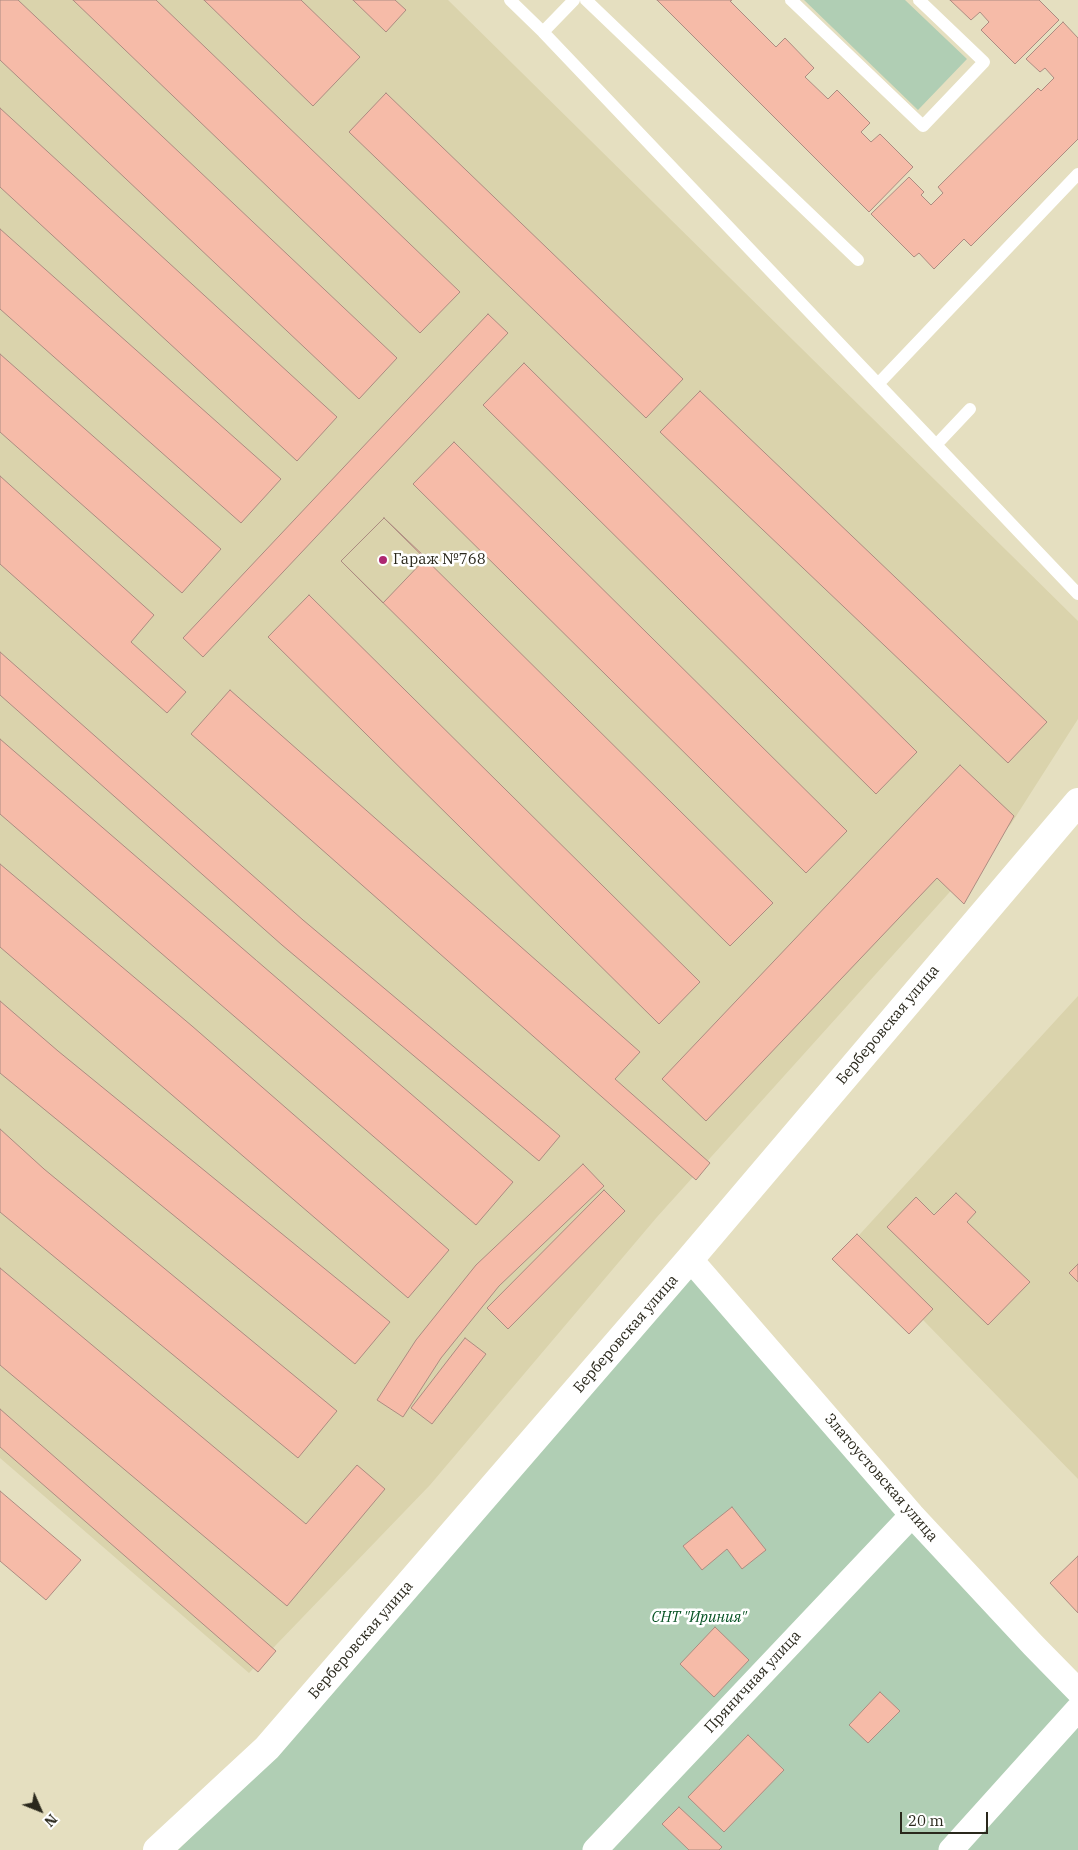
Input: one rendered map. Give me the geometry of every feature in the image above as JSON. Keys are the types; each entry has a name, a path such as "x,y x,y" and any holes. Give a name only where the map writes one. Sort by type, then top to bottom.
{"street":[{"name":"Берберовская улица","path":"156,1850 267,1748 690,1259 1078,802"},
{"name":"Златоустовская улица","path":"690,1259 912,1515 1078,1691"},
{"name":"Пряничная улица","path":"595,1850 912,1515"},
{"path":"951,1850 1078,1708"}],"lane":[{"path":"510,0 543,32 1078,594"},
{"path":"543,32 574,0"},
{"path":"586,0 858,260"},
{"path":"791,0 923,126 984,62 919,0"},
{"path":"878,384 1078,174"},
{"path":"936,445 970,409"}],"shaded area":[{"path":"0,0 448,0 1078,621 1078,719 1011,824 657,1217 430,1485 249,1673 0,1458"},
{"path":"1078,996 1078,1479 850,1245"}],"green space":[{"path":"804,0 905,0 967,59 918,110"},
{"name":"СНТ \"Ириния\"","path":"691,1273 1078,1684 1078,1850 178,1850 311,1717"}],"building":[{"path":"0,0 18,0 397,358 359,399 0,60"},
{"path":"73,0 156,0 460,292 420,333"},
{"path":"204,0 301,0 360,57 313,106"},
{"path":"353,0 395,0 406,10 386,32"},
{"path":"657,0 732,0 730,1 776,47 785,38 814,68 805,77 828,99 837,90 870,123 861,132 871,142 880,134 913,167 869,212"},
{"path":"950,0 1039,0 1059,20 1015,64 981,30 989,22 980,12 971,20"},
{"path":"1063,22 1078,38 1078,139 971,246 964,239 934,269 919,253 914,257 871,214 909,177 924,192 921,195 931,205 943,193 938,187 1038,88 1041,91 1054,78 1045,68 1040,72 1026,59"},
{"path":"386,93 683,379 646,418 349,132"},
{"path":"0,108 337,417 297,461 0,187"},
{"path":"0,229 281,479 241,523 0,309"},
{"path":"488,314 508,333 203,657 183,638"},
{"path":"0,354 221,549 182,593 0,432"},
{"path":"524,363 917,752 876,794 483,405"},
{"path":"700,391 1047,722 1008,763 660,432"},
{"path":"454,442 847,831 806,873 413,484"},
{"path":"0,476 154,615 131,642 186,692 167,713 0,564"},
{"path":"384,518 773,903 730,946 341,561"},
{"name":"Гараж №768","path":"384,518 426,558 383,603 341,561"},
{"path":"309,595 700,982 659,1024 268,637"},
{"path":"0,652 303,920 560,1136 539,1161 282,945 0,695"},
{"path":"230,690 640,1052 615,1079 710,1163 696,1180 191,734"},
{"path":"0,739 513,1182 476,1225 0,814"},
{"path":"960,765 1014,816 964,904 937,878 706,1121 662,1079"},
{"path":"0,864 192,1026 449,1250 408,1298 0,947"},
{"path":"0,1001 58,1051 390,1322 355,1364 0,1073"},
{"path":"0,1129 44,1169 337,1411 298,1458 0,1212"},
{"path":"583,1164 604,1186 499,1286 441,1358 403,1417 377,1400 416,1340 476,1265"},
{"path":"604,1190 625,1211 508,1329 487,1308"},
{"path":"956,1193 976,1212 967,1222 1030,1282 988,1325 887,1227 916,1197 934,1215"},
{"path":"857,1234 933,1309 909,1334 832,1259"},
{"path":"1078,1264 1078,1282 1069,1273"},
{"path":"0,1268 306,1524 357,1465 385,1489 287,1606 0,1365"},
{"path":"465,1338 486,1354 432,1424 411,1408"},
{"path":"0,1409 276,1651 258,1672 0,1447"},
{"path":"0,1491 81,1560 46,1600 0,1561"},
{"path":"732,1507 766,1550 742,1569 727,1549 702,1570 683,1546"},
{"path":"1078,1556 1078,1613 1050,1583"},
{"path":"715,1627 749,1660 714,1697 680,1664"},
{"path":"880,1692 900,1711 868,1743 849,1725"},
{"path":"748,1735 784,1770 724,1832 688,1797"},
{"path":"679,1807 722,1847 719,1850 689,1850 662,1824"}],"place":[{"name":"Гараж №768","path":"383,560"}]}
